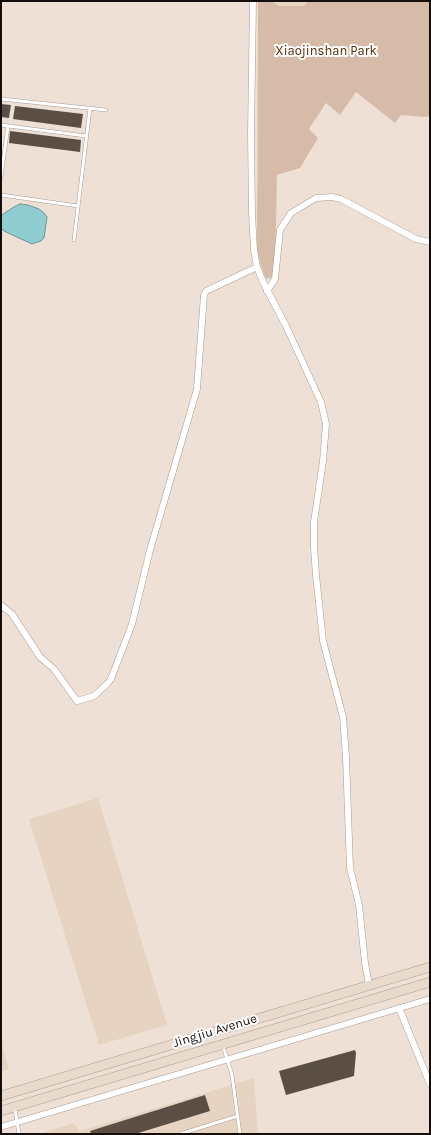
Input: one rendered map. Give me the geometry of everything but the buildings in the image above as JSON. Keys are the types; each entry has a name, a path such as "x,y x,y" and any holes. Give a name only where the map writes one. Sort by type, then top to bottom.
{"street":[{"path":"253,1 251,133 254,250 257,267 267,291 286,326 321,402 326,424 323,461 314,522 316,575 324,641 343,717 350,868 359,905 365,963 369,985"},
{"path":"267,291 275,279 280,230 291,213 316,198 332,197 341,199 416,239 430,242"},
{"path":"1,605 12,614 40,657 54,669 77,701 94,696 111,679 132,624 150,550 197,389 204,295 206,291 257,267"},
{"name":"Jingjiu Avenue","path":"1,1096 430,966"},
{"name":"Jingjiu Avenue","path":"1,1111 430,982"},
{"path":"1,1128 430,999"},
{"path":"399,1008 430,1084"}],"lane":[{"path":"1,99 106,110"},
{"path":"74,240 90,108"},
{"path":"1,125 86,136"},
{"path":"1,177 8,126"},
{"path":"1,195 78,206"},
{"path":"223,1044 232,1076 240,1134"},
{"path":"15,1107 19,1134"},
{"path":"180,1134 238,1116"}],"shaded area":[{"path":"271,1 308,1 304,6 279,6"},
{"path":"98,798 167,1025 99,1045 29,819"},
{"path":"1,1041 9,1069 1,1072"},
{"path":"254,1078 258,1134 39,1134 74,1123 80,1131"}],"green space":[{"name":"Xiaojinshan Park","path":"258,1 271,1 279,6 304,6 308,1 430,1 430,116 424,117 401,115 395,123 356,92 340,115 326,103 309,129 318,138 300,168 277,175 275,276 266,279 257,249"}],"water":[{"path":"20,204 39,209 47,217 44,238 41,241 32,244 4,231 1,228 1,217 3,214"}]}
